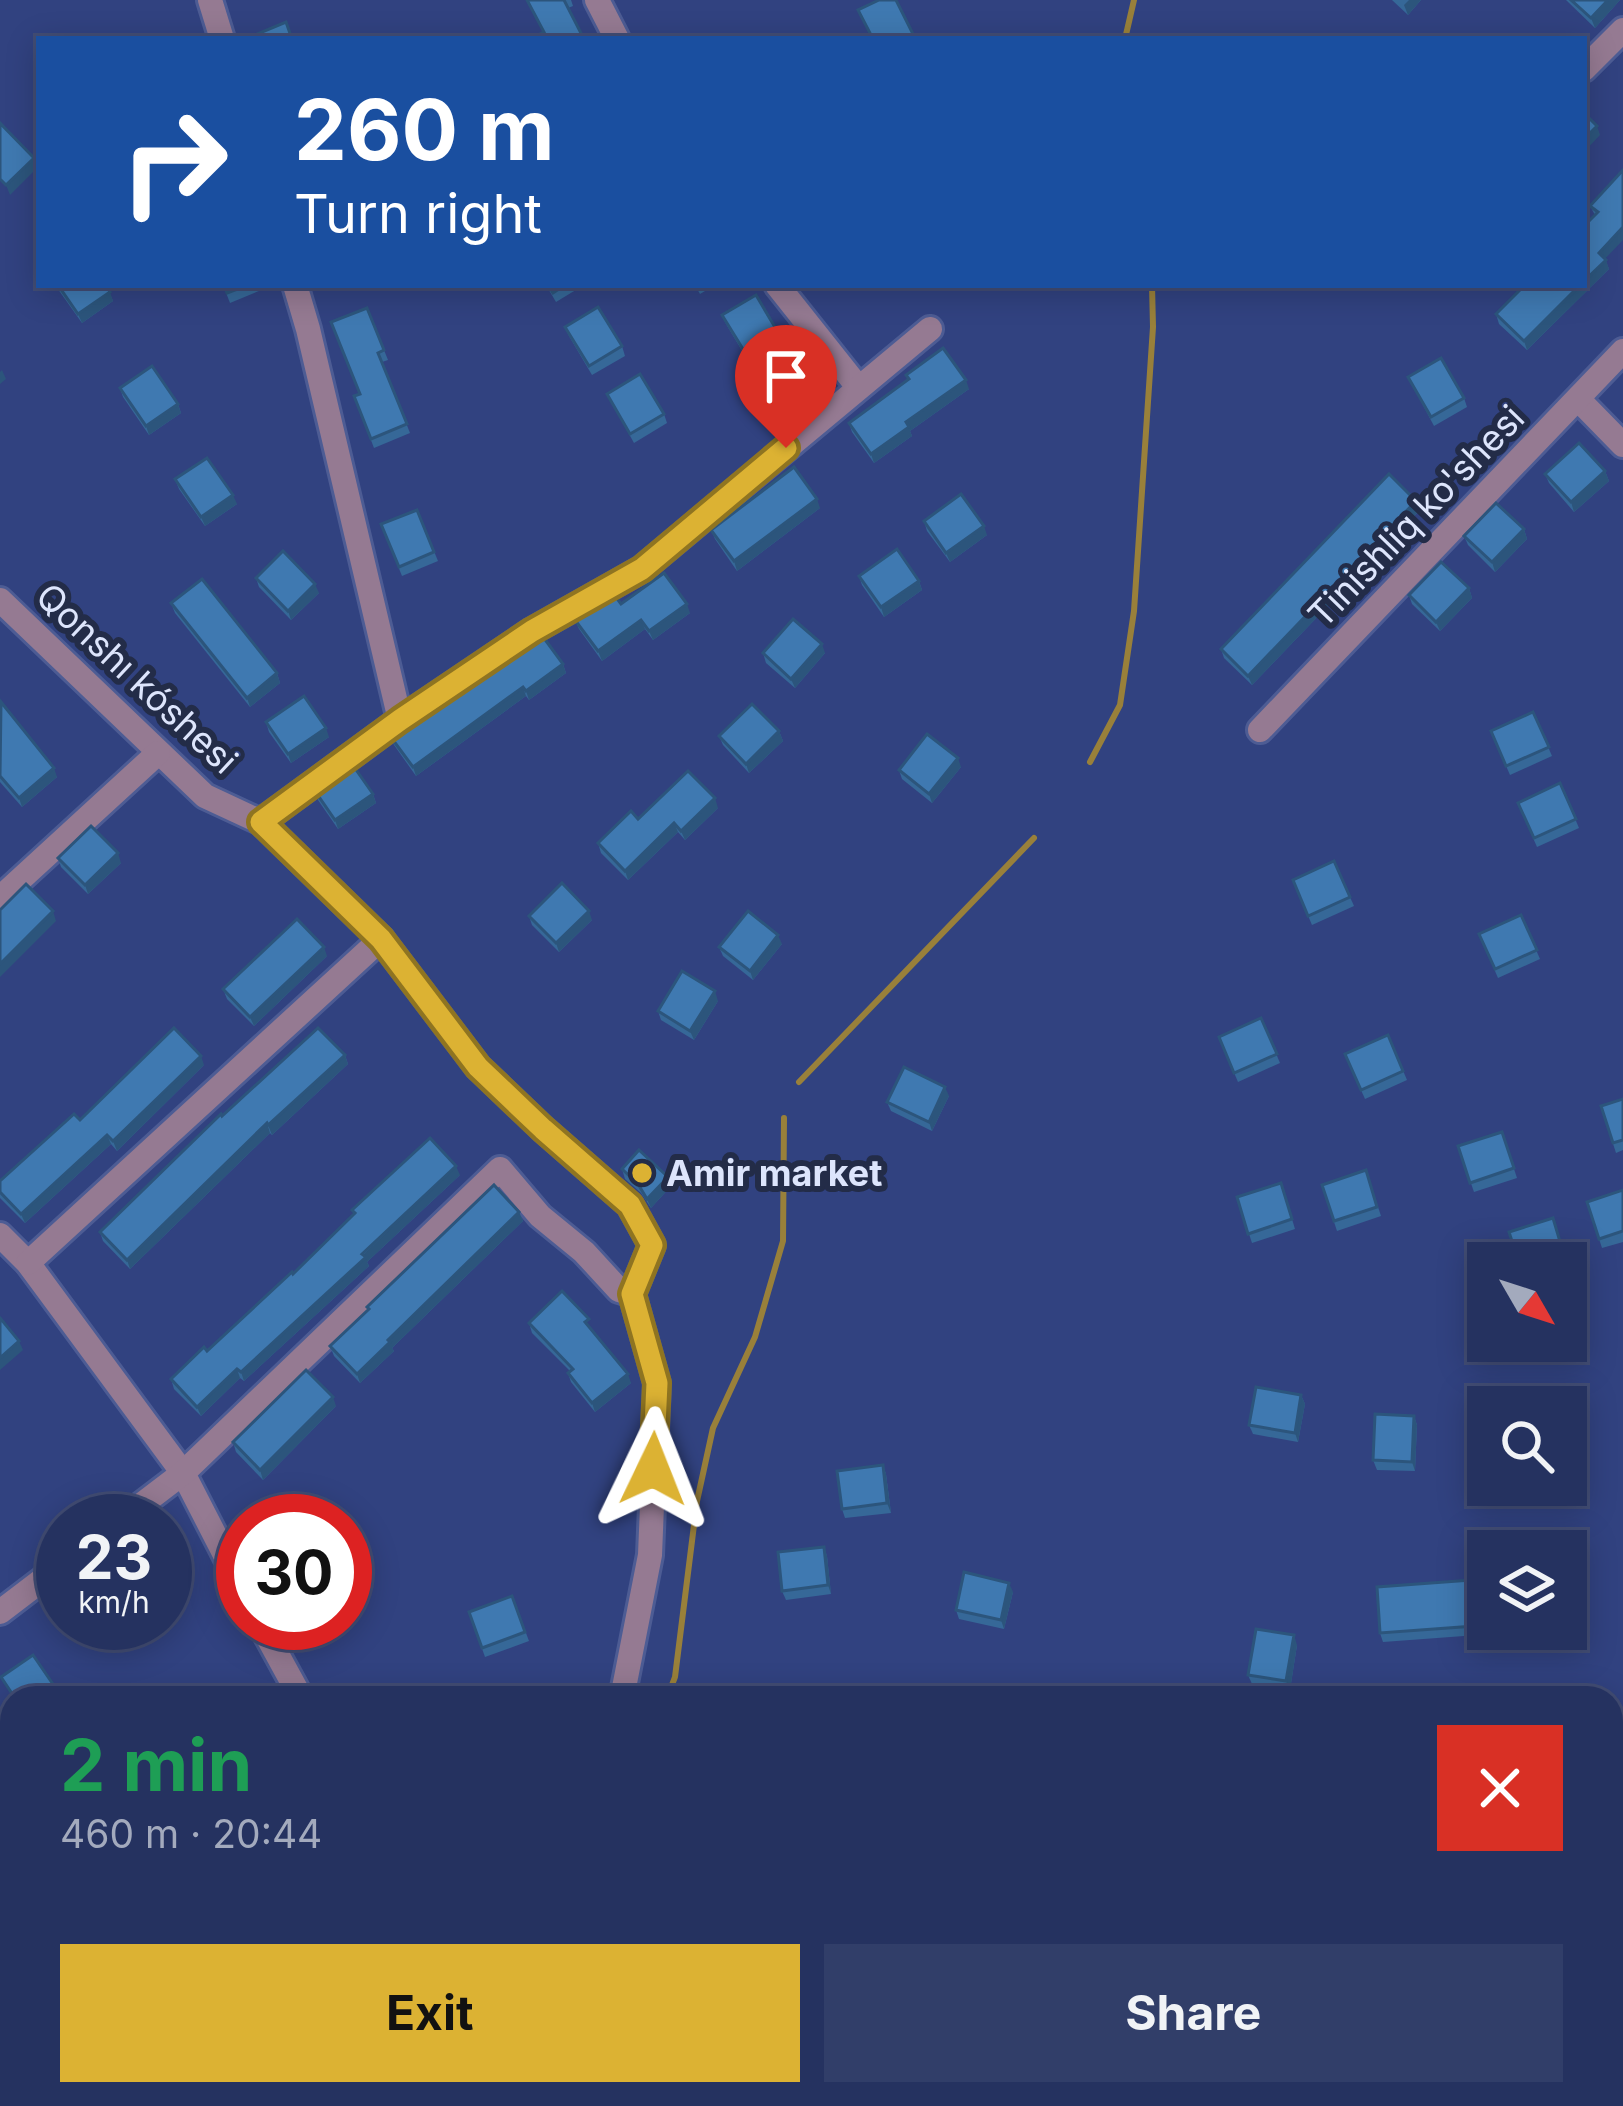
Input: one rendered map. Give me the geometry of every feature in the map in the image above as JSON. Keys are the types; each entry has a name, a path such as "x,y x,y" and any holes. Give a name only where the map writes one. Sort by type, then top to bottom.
{"street":[{"path":"210,0 221,36"},
{"path":"597,0 615,36"},
{"path":"1587,66 1623,30"},
{"path":"297,288 400,720"},
{"path":"779,288 858,387"},
{"path":"261,822 532,631 642,569 931,329"},
{"name":"Tinishliq ko'shesi","path":"1260,730 1623,351"},
{"path":"1578,399 1623,445"},
{"name":"Qonshı kóshesi","path":"0,600 205,796 261,822 381,939 478,1067 630,1205 652,1245 632,1294"},
{"path":"0,898 158,754"},
{"path":"28,1263 381,939"},
{"path":"156,1494 183,1474 500,1169 540,1216 584,1252 619,1290 632,1294 657,1383 650,1556 624,1686"},
{"path":"0,1235 28,1263 183,1474 216,1538"},
{"path":"0,1612 36,1585"},
{"path":"275,1650 294,1686"}],"building":[{"path":"527,0 564,0 582,36 538,35 544,32"},
{"path":"879,0 896,0 913,34 871,36 858,10"},
{"path":"1571,0 1608,0 1591,18"},
{"path":"286,22 291,36 252,36"},
{"path":"1587,116 1597,126 1587,136"},
{"path":"0,123 34,158 6,185 0,179"},
{"path":"1623,170 1623,227 1599,253 1606,260 1587,278 1587,223 1598,212 1590,206"},
{"path":"60,288 108,288 110,292 78,314"},
{"path":"1522,288 1577,288 1524,341 1496,314"},
{"path":"756,295 779,334 746,354 722,315"},
{"path":"598,307 622,346 589,366 565,327"},
{"path":"367,308 384,350 378,353 407,424 371,439 354,396 360,394 331,322"},
{"path":"943,348 966,380 906,422 909,427 871,454 849,423"},
{"path":"1441,358 1464,398 1431,417 1408,377"},
{"path":"152,366 178,404 146,426 120,388"},
{"path":"640,374 664,414 630,434 607,394"},
{"path":"1579,443 1605,471 1571,502 1545,474"},
{"path":"207,458 233,495 201,517 175,479"},
{"path":"794,467 817,499 734,561 711,530"},
{"path":"1389,474 1416,501 1248,676 1221,649"},
{"path":"961,494 984,526 946,553 924,521"},
{"path":"1496,503 1524,529 1492,562 1464,536"},
{"path":"417,510 434,552 399,567 381,524"},
{"path":"897,549 919,581 881,607 859,576"},
{"path":"283,551 315,584 288,611 256,578"},
{"path":"1441,562 1469,588 1436,622 1409,595"},
{"path":"664,573 687,604 649,631 641,620 598,651 575,620 613,593 621,604"},
{"path":"202,579 277,673 247,698 171,603"},
{"path":"793,619 822,644 791,679 763,653"},
{"path":"541,634 563,664 526,691 523,687 413,767 390,736"},
{"path":"304,696 326,728 288,754 266,722"},
{"path":"1,702 54,768 19,798 0,776"},
{"path":"752,704 779,731 746,764 719,736"},
{"path":"1533,712 1549,747 1506,766 1491,731"},
{"path":"927,734 958,758 929,794 899,770"},
{"path":"352,764 373,794 335,820 315,791"},
{"path":"688,771 715,798 681,831 674,823 625,871 598,843 631,811 638,819"},
{"path":"1560,783 1576,819 1534,838 1518,803"},
{"path":"91,826 118,853 85,885 58,858"},
{"path":"1334,861 1350,897 1308,916 1293,880"},
{"path":"562,883 589,911 556,943 529,916"},
{"path":"26,884 53,911 0,964 0,910"},
{"path":"748,911 778,935 750,971 719,947"},
{"path":"1521,915 1537,950 1495,969 1479,934"},
{"path":"297,919 324,947 250,1017 223,989"},
{"path":"682,971 715,991 690,1031 658,1011"},
{"path":"1261,1018 1277,1054 1234,1073 1219,1037"},
{"path":"174,1028 201,1056 113,1141 107,1135 21,1214 0,1192 0,1181 74,1114 80,1120"},
{"path":"318,1028 345,1055 267,1123 127,1260 100,1232"},
{"path":"1388,1035 1403,1071 1361,1090 1345,1054"},
{"path":"904,1067 945,1087 929,1122 887,1102"},
{"path":"1623,1099 1623,1140 1613,1143 1601,1106"},
{"path":"1502,1132 1514,1168 1470,1183 1458,1146"},
{"path":"430,1138 456,1166 362,1254 366,1257 197,1407 171,1379 293,1274 355,1213 352,1210"},
{"path":"639,1150 668,1177 647,1199 622,1169"},
{"path":"1366,1170 1377,1207 1334,1221 1322,1185"},
{"path":"1281,1183 1292,1219 1248,1234 1237,1197"},
{"path":"494,1185 519,1212 357,1374 330,1346"},
{"path":"1623,1190 1623,1231 1599,1239 1587,1202"},
{"path":"1553,1218 1560,1242 1512,1242 1509,1232"},
{"path":"562,1291 589,1319 585,1322 628,1374 592,1403 568,1373 573,1369 529,1323"},
{"path":"0,1318 19,1341 0,1358"},
{"path":"306,1370 333,1397 260,1470 233,1442"},
{"path":"1256,1387 1301,1395 1295,1433 1249,1425"},
{"path":"1375,1414 1414,1416 1412,1462 1373,1460"},
{"path":"883,1465 887,1503 842,1509 837,1471"},
{"path":"824,1547 828,1585 782,1591 778,1552"},
{"path":"964,1572 1009,1583 1001,1620 956,1610"},
{"path":"1467,1580 1467,1627 1380,1633 1377,1587"},
{"path":"512,1596 525,1632 482,1648 469,1612"},
{"path":"1256,1629 1294,1635 1286,1681 1248,1675"},
{"path":"33,1655 54,1686 7,1686 1,1677"}],"waterway":[{"path":"1126,36 1134,0"},
{"path":"1090,762 1120,705 1134,611 1152,288"},
{"path":"799,1082 1034,838"},
{"path":"672,1686 697,1501 713,1428 755,1337 783,1241 784,1118"}],"place":[{"name":"Amir market","path":"642,1173"}],"route":[{"path":"653,1469 657,1383 632,1294 652,1245 630,1205 478,1067 381,939 261,822 532,631 642,569 786,448"}]}
